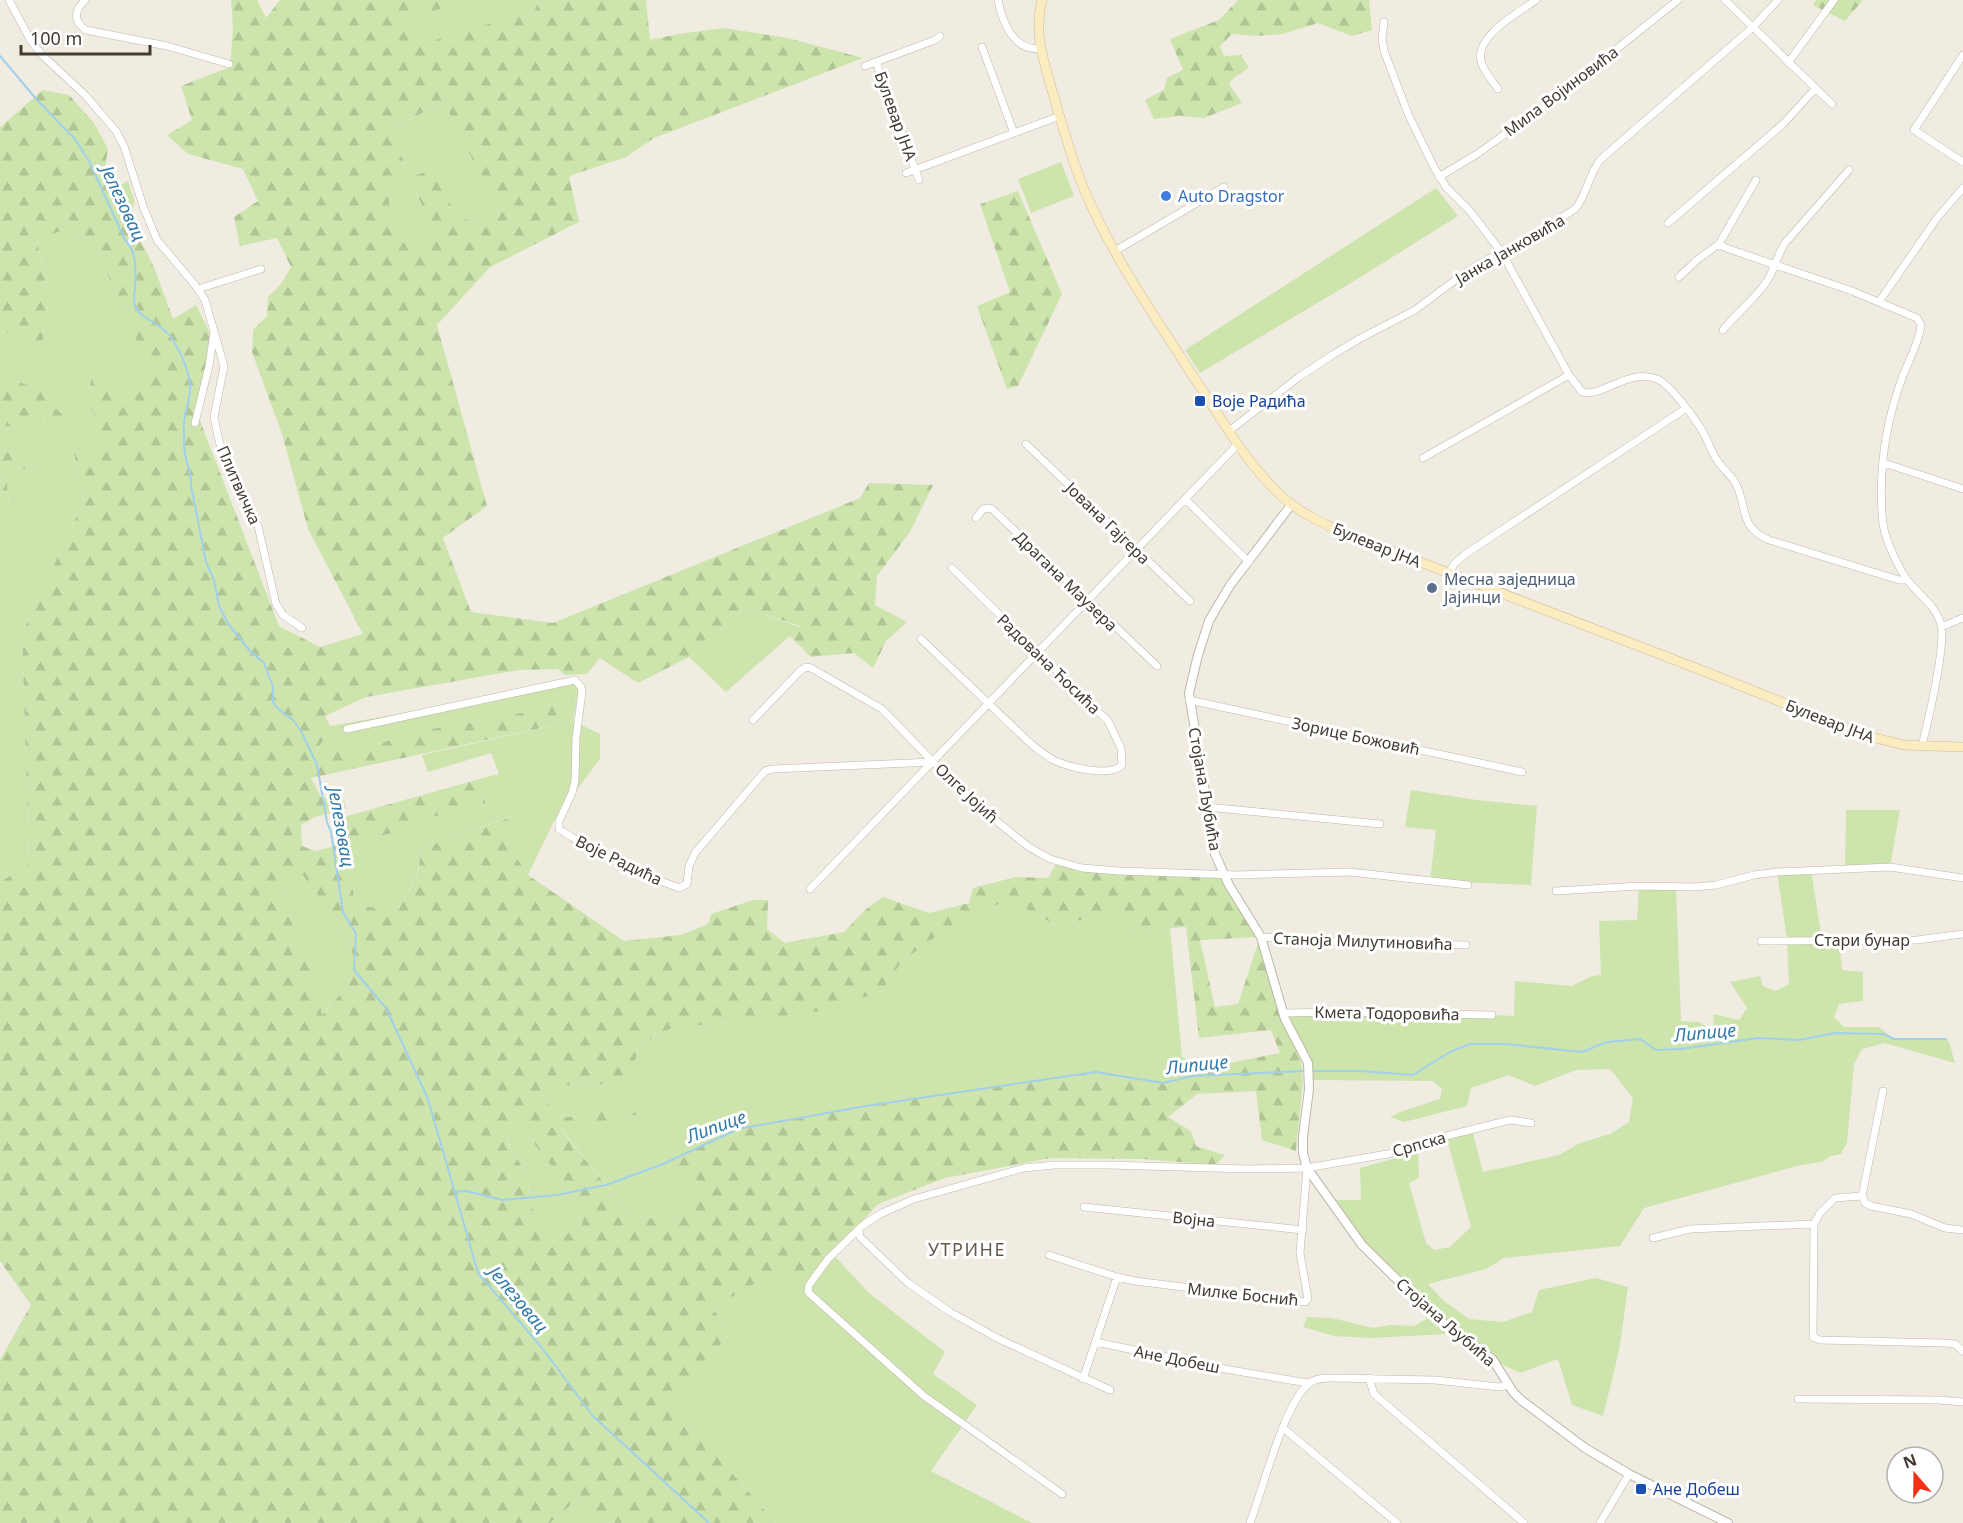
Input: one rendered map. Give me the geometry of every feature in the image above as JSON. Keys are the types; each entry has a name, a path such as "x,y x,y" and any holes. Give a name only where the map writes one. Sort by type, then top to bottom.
{"main road":[{"name":"Булевар ЈНА","path":"1042,0 1037,26 1041,48 1086,195 1114,251 1229,431 1260,473 1291,505 1323,524 1856,732 1888,742 1963,747"}],"street":[{"name":"Плитвичка","path":"9,0 31,41 42,56 92,102 116,130 124,146 143,206 157,240 198,289 208,308 224,366 214,417 219,441 232,477 258,526 276,604 283,615 302,628"},
{"path":"85,0 78,6 76,16 79,25 86,30 167,46 230,64"},
{"path":"993,0 998,0 1005,24 1015,39 1028,48 1041,48"},
{"path":"1498,89 1482,65 1481,49 1489,36 1536,0"},
{"name":"Мила Војиновића","path":"1440,177 1477,154 1550,102 1678,0"},
{"path":"1725,0 1832,104"},
{"name":"Јанка Јанковића","path":"1229,431 1304,374 1359,339 1415,310 1466,272 1512,249 1575,209 1580,203 1591,174 1601,159 1752,28 1778,0"},
{"path":"1788,63 1834,0"},
{"path":"1384,22 1382,39 1384,51 1409,116 1440,177 1502,253 1577,387 1585,394 1636,377 1659,379 1686,409 1703,433 1718,462 1735,482 1748,525 1758,535 1899,580 1907,580"},
{"name":"Булевар ЈНА","path":"865,66 940,36"},
{"path":"982,47 1014,133"},
{"path":"1962,159 1914,130 1963,55"},
{"name":"Булевар ЈНА","path":"876,62 919,180"},
{"path":"1668,222 1783,124 1815,89"},
{"name":"Булевар ЈНА","path":"906,173 1060,116"},
{"path":"1723,330 1763,286 1785,243 1849,170"},
{"path":"1679,277 1719,244 1756,180"},
{"path":"1114,251 1224,187"},
{"path":"1879,302 1937,218 1963,188"},
{"path":"1719,244 1879,302 1917,318 1921,325 1890,416 1882,505 1884,532 1907,580 1933,608 1941,627 1939,656 1922,746"},
{"path":"198,289 261,268"},
{"path":"195,423 215,330"},
{"path":"1423,458 1569,375"},
{"path":"1448,574 1455,563 1467,553 1686,409"},
{"name":"Јована Гајгера","path":"1026,444 1191,601"},
{"path":"810,889 1238,444"},
{"path":"1884,463 1963,489"},
{"path":"1185,499 1249,562"},
{"name":"Стојана Љубића","path":"1291,505 1223,596 1209,621 1193,670 1189,700 1215,854 1224,875 1261,937 1283,1013 1309,1071 1303,1137 1303,1153 1307,1168 1362,1245 1433,1315 1493,1360 1521,1400 1585,1448 1629,1474 1728,1523"},
{"name":"Драгана Маузера","path":"976,518 982,509 992,510 1156,666"},
{"name":"Радована Ћосића","path":"952,568 1104,717 1113,728 1121,748 1122,765 1117,770 1091,770 1057,761 1030,743 989,704"},
{"path":"1941,627 1963,618"},
{"path":"921,639 989,704"},
{"name":"Олге Јојић","path":"753,720 800,671 806,667 811,668 882,709 933,762 1014,836 1050,858 1082,868 1224,875 1350,872 1468,885"},
{"name":"Воје Радића","path":"347,729 575,680 582,692 576,738 575,781 559,821 560,829 632,870 679,888 687,884 689,866 695,853 765,771 933,762"},
{"name":"Зорице Божовић","path":"1189,700 1522,772"},
{"path":"1207,807 1380,824"},
{"path":"1556,891 1639,886 1695,887 1716,885 1770,873 1890,867 1963,878"},
{"name":"Стари бунар","path":"1761,941 1917,940 1963,934"},
{"name":"Станоја Милутиновића","path":"1261,937 1356,943 1466,945"},
{"name":"Кмета Тодоровића","path":"1283,1013 1492,1015"},
{"path":"1883,1091 1862,1196 1865,1203 1911,1214 1945,1228 1963,1230"},
{"name":"Српска","path":"1062,1494 924,1396 868,1348 808,1291 809,1285 828,1259 862,1226 880,1214 914,1200 1024,1168 1054,1165 1109,1165 1238,1169 1307,1168 1393,1153 1446,1136 1510,1120 1531,1123"},
{"name":"Милке Боснић","path":"1049,1255 1116,1277 1164,1286 1305,1302 1308,1299 1300,1253 1307,1168"},
{"path":"1862,1196 1834,1198 1820,1213 1814,1224 1813,1337 1820,1340 1955,1344 1963,1351"},
{"name":"Војна","path":"1084,1207 1303,1230"},
{"path":"1653,1238 1690,1229 1814,1224"},
{"path":"859,1230 860,1237 892,1269 938,1304 999,1339 1110,1390"},
{"path":"1083,1379 1116,1277"},
{"name":"Ане Добеш","path":"1096,1342 1220,1368 1308,1383 1322,1378 1370,1378 1435,1380 1499,1387 1509,1385"},
{"path":"1370,1378 1374,1394 1524,1523"},
{"path":"1259,1523 1251,1520 1284,1428 1297,1398 1308,1383"},
{"path":"1798,1399 1963,1402"},
{"path":"1284,1428 1397,1523"},
{"path":"1600,1523 1629,1474"}],"green space":[{"path":"231,0 257,0 266,18 280,0 477,0 409,17 420,45 535,10 539,0 646,0 650,40 724,28 788,38 863,58 654,138 626,157 569,176 579,222 490,267 437,325 487,506 443,538 471,612 553,623 860,498 869,483 933,485 910,532 877,576 875,605 907,622 886,641 873,668 854,653 811,657 790,636 800,626 744,608 689,657 638,683 600,658 587,674 565,675 558,669 519,670 366,697 325,716 330,726 316,754 376,745 412,732 500,718 577,699 573,721 311,778 321,797 344,801 346,809 315,817 301,825 302,846 315,851 332,847 337,834 333,820 483,778 485,803 410,823 393,833 368,839 349,860 355,906 398,909 417,873 418,849 517,815 509,846 528,875 624,941 681,935 708,924 711,914 753,900 768,900 767,929 785,943 844,932 865,910 883,897 929,913 969,903 973,888 1016,877 1048,878 1057,863 1103,870 1224,875 1261,937 1285,1019 1301,1062 1303,1081 1296,1151 1262,1140 1256,1091 1197,1094 1168,1117 1191,1131 1196,1146 1225,1155 1216,1165 1142,1159 1051,1158 945,1178 878,1204 802,1287 777,1271 712,1308 731,1333 678,1388 680,1414 776,1523 603,1523 581,1496 550,1523 0,1523 0,1360 31,1305 0,1261 0,882 29,864 22,633 83,503 73,448 110,447 87,401 92,374 125,391 151,375 98,252 67,228 37,241 49,298 42,344 0,331 0,127 43,90 69,95 94,123 108,149 103,179 114,188 128,181 134,199 132,224 154,267 173,319 196,305 209,331 212,366 199,418 279,626 320,647 363,634 308,529 282,434 252,352 253,330 267,316 268,297 281,284 291,267 277,238 240,246 234,217 258,201 243,169 188,154 167,135 192,120 181,86 230,67 233,28","holes":["444,102 493,201 483,224 457,217 433,169 409,178 432,225 428,243 399,243 389,202 405,164 390,129","302,874 336,920 354,960 354,970 349,982 322,1015 312,969 297,938 282,891","1009,900 1058,926 1123,909 1125,931 1186,927 1199,1038 1271,1030 1280,1053 1205,1068 1182,1057 1163,1083 1096,1072 866,1106 738,1129 663,1164 698,1181 678,1221 631,1216 561,1130 634,1115 649,1116 660,1107 637,1104 562,1118 545,1101 560,1085 628,1084 640,1044 674,1027 731,1023 827,1010 882,991 902,961 959,920","1260,937 1238,1004 1215,1007 1200,940","520,1126 551,1165 583,1224 554,1242 528,1202 529,1178 506,1140"]},
{"path":"477,0 539,0 535,10 420,46 408,17"},
{"path":"1238,0 1369,0 1372,30 1352,36 1318,23 1282,34 1256,36 1232,34 1220,46 1224,56 1241,55 1249,68 1229,84 1242,103 1204,118 1180,116 1154,119 1145,100 1164,90 1167,78 1183,70 1170,39 1219,20"},
{"path":"1816,0 1863,0 1845,21 1813,5"},
{"path":"444,102 493,201 484,224 457,217 409,178 432,225 428,243 399,243 389,202 405,164 390,129"},
{"path":"1061,162 1074,196 1031,213 1018,179"},
{"path":"1436,188 1458,216 1200,373 1185,350"},
{"path":"1018,191 1062,294 1018,386 1007,389 977,306 1010,292 980,204"},
{"path":"67,228 98,252 151,375 125,391 92,374 87,401 111,447 73,449 83,503 22,633 29,864 0,882 0,516 9,510 6,467 46,472 33,459 0,450 0,427 66,420 38,389 0,375 0,331 42,343 49,298 37,240"},
{"path":"0,375 38,389 67,420 0,427"},
{"path":"0,450 33,459 47,472 6,467 9,511 0,516"},
{"path":"744,608 800,627 726,692 689,657"},
{"path":"573,683 580,688 577,699 500,718 412,732 376,745 316,755 330,726"},
{"path":"573,721 600,734 600,759 555,819 528,875 509,846 516,815 418,849 417,873 398,909 355,906 349,860 368,839 393,833 410,823 485,803 483,778 499,774 491,753 428,772 422,755"},
{"path":"1411,790 1537,806 1531,885 1430,881 1436,830 1405,827"},
{"path":"1846,810 1900,810 1890,867 1845,869"},
{"path":"1811,870 1822,940 1839,940 1842,970 1863,972 1863,1001 1839,1004 1834,1017 1844,1027 1879,1027 1894,1039 1946,1039 1955,1063 1885,1043 1862,1049 1854,1064 1847,1143 1841,1154 1831,1156 1821,1162 1797,1166 1644,1208 1620,1246 1504,1258 1486,1269 1428,1284 1444,1301 1469,1319 1503,1322 1532,1312 1539,1290 1596,1278 1628,1287 1619,1351 1603,1416 1572,1405 1558,1359 1520,1373 1493,1360 1444,1324 1446,1334 1371,1338 1334,1336 1303,1327 1307,1317 1332,1318 1373,1328 1390,1325 1414,1326 1433,1315 1384,1266 1331,1200 1361,1200 1360,1168 1418,1150 1419,1178 1409,1183 1426,1243 1434,1250 1450,1247 1471,1227 1446,1136 1472,1130 1483,1172 1559,1155 1580,1143 1610,1134 1629,1122 1633,1098 1610,1069 1576,1070 1535,1086 1509,1075 1471,1088 1467,1106 1404,1122 1390,1117 1440,1099 1442,1089 1433,1081 1309,1080 1309,1067 1283,1013 1453,1013 1514,1016 1515,981 1572,986 1592,976 1601,975 1599,921 1637,920 1639,886 1676,887 1681,1021 1699,1022 1713,1031 1714,1014 1739,1020 1747,1008 1730,982 1760,976 1763,986 1775,991 1789,984 1787,940 1777,872"},
{"path":"302,873 336,920 354,960 352,977 321,1015 312,969 297,938 282,891"},
{"path":"1009,900 1058,926 1123,909 1126,931 1170,928 1182,1057 1163,1083 1096,1072 664,1164 698,1181 678,1221 631,1216 561,1129 635,1115 649,1116 659,1107 637,1104 562,1118 545,1101 560,1085 628,1084 640,1044 674,1027 731,1023 882,991 902,961 959,920"},
{"path":"520,1126 551,1165 583,1224 554,1242 528,1202 529,1178 506,1139"},
{"path":"832,1253 869,1293 945,1352 933,1374 977,1405 931,1471 1032,1523 776,1523 680,1414 677,1388 731,1333 712,1308 777,1271"},
{"path":"581,1496 603,1523 550,1523"}],"waterway":[{"name":"Јелезовац","path":"0,56 37,100 75,139 89,161 134,256 135,306 142,315 166,332 184,362 190,384 184,423 184,450 206,562 214,580 219,606 229,625 250,651 264,663 273,687 273,702 293,720 301,731 317,765 327,822 331,832 343,912 356,934 354,970 386,1008 428,1099 478,1273 542,1348 593,1416 709,1523"},
{"name":"Липице","path":"1311,1071 1360,1071 1413,1075 1450,1052 1470,1044 1506,1044 1582,1052 1607,1042 1640,1039 1656,1050 1680,1049 1758,1038 1799,1040 1835,1033 1884,1034 1894,1039 1946,1039"},
{"name":"Липице","path":"455,1192 466,1191 503,1200 557,1195 606,1185 663,1164 738,1129 866,1106 1096,1072 1163,1083 1193,1076 1305,1071"}],"place":[{"name":"Auto Dragstor","path":"1166,196"},
{"name":"Воје Радића","path":"1200,401"},
{"name":"Месна заједница Јајинци","path":"1432,588"},
{"name":"Ане Добеш","path":"1641,1489"}],"district":[{"name":"УТРИНЕ","path":"967,1249"}]}
